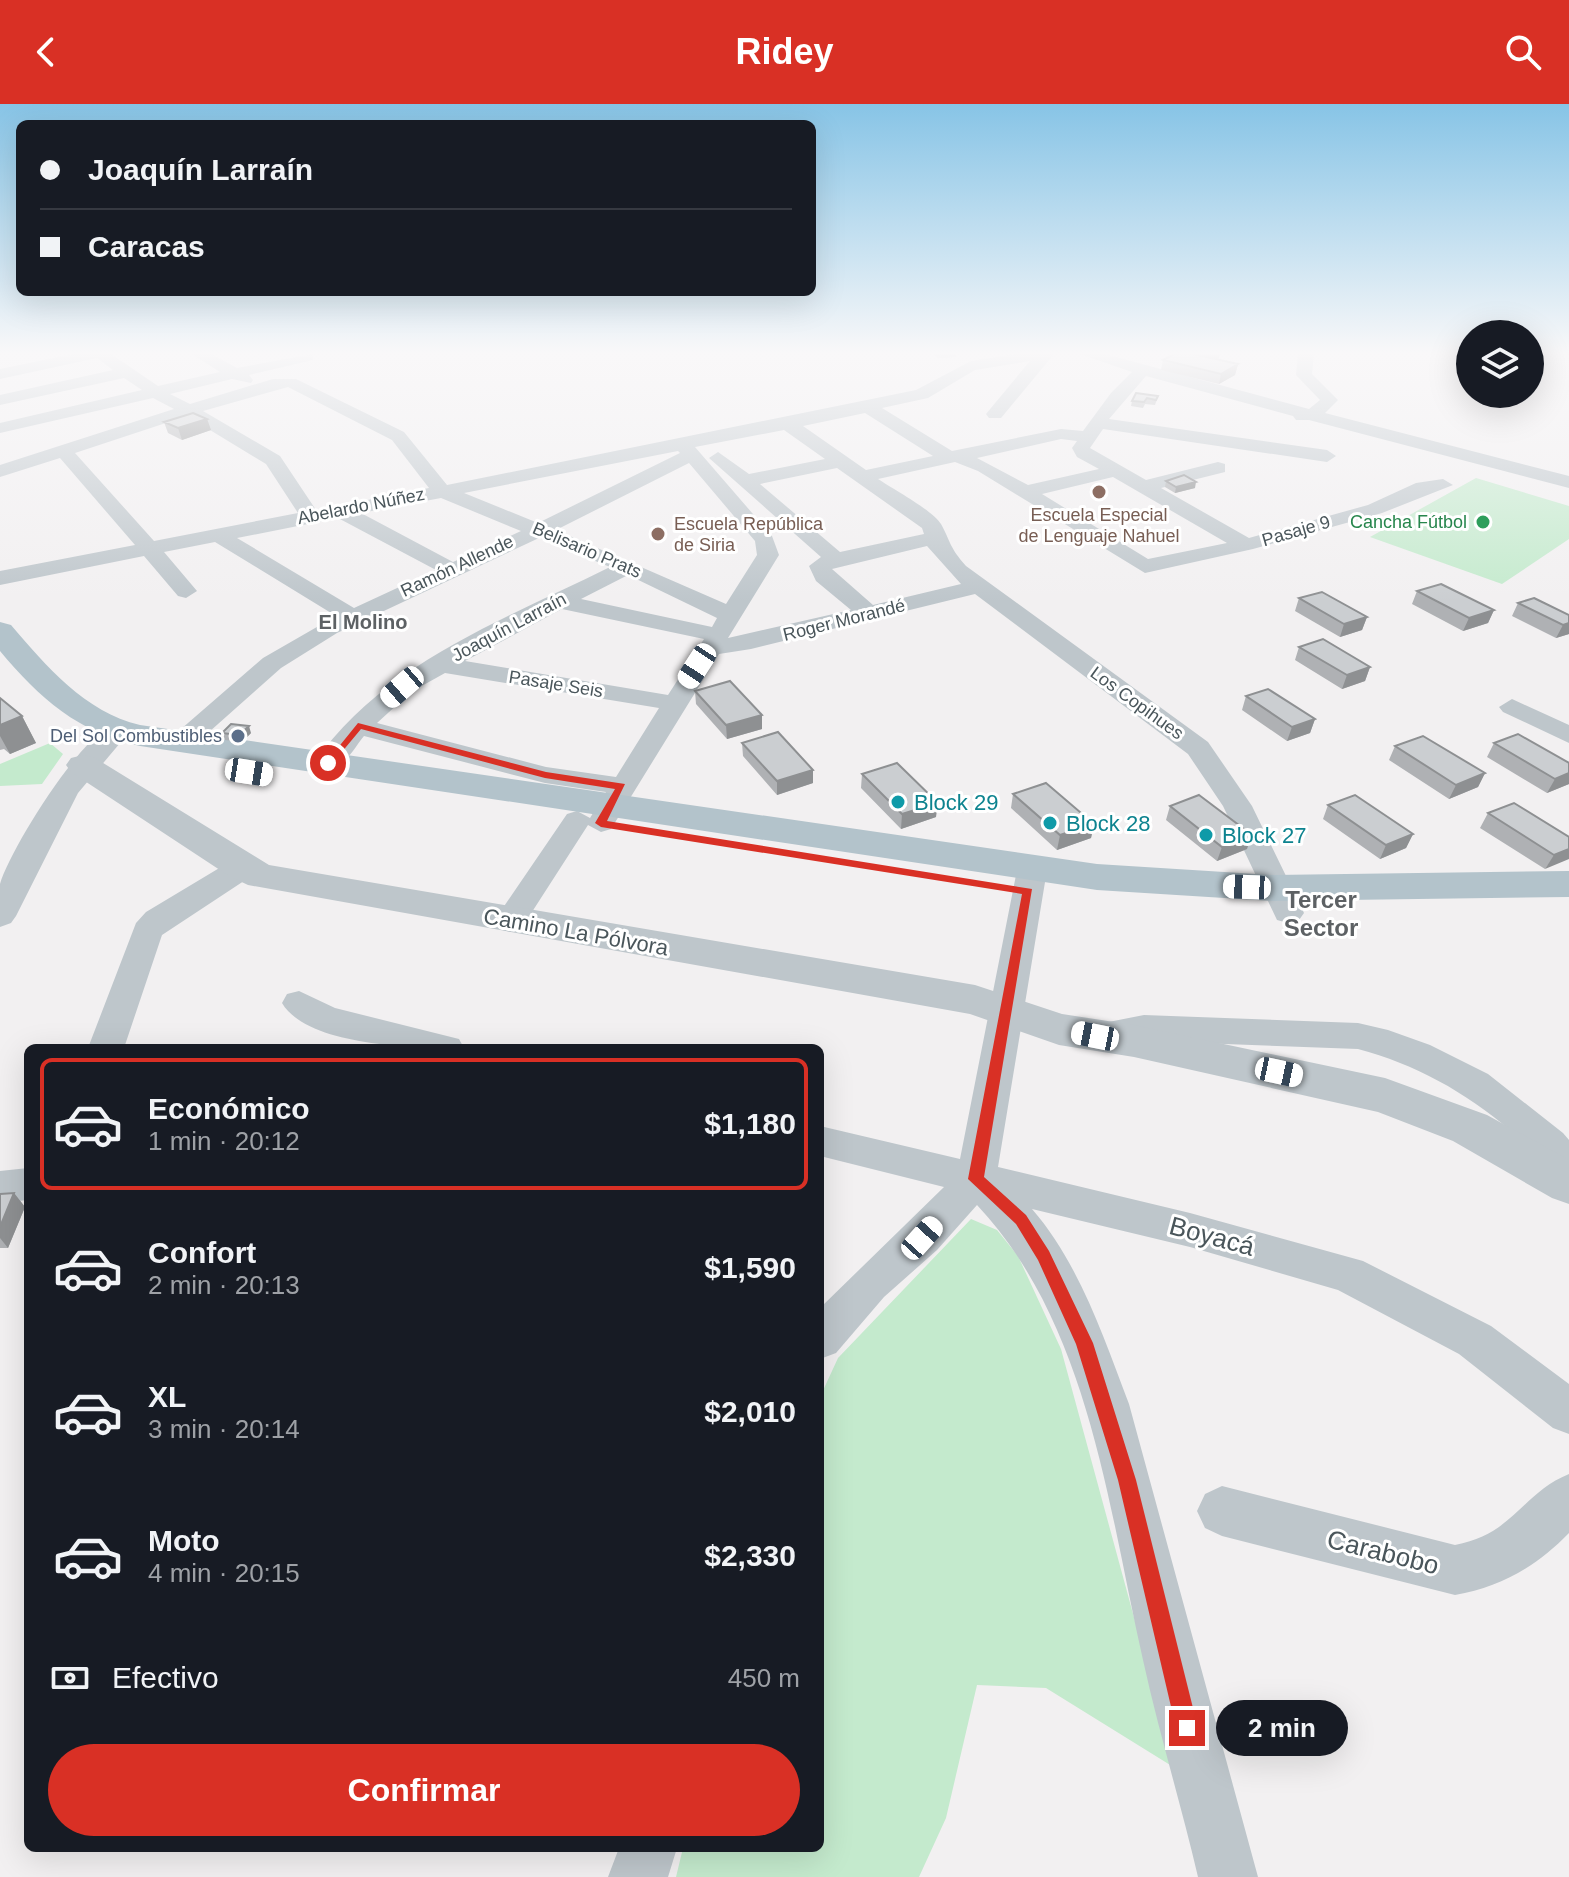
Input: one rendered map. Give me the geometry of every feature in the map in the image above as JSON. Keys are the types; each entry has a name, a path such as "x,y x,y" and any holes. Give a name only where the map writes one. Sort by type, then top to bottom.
{"main road":[{"path":"0,631 35,673 74,709 100,748"},
{"path":"0,673 46,724 100,748 310,782 603,809"},
{"path":"100,748 182,742 328,763 1030,881 1163,883 1281,900 1569,908"},
{"path":"1281,900 1569,884"}],"street":[{"path":"0,471 104,437"},
{"path":"235,437 273,460 310,516"},
{"path":"399,437 442,491"},
{"name":"Abelardo Núñez","path":"0,578 339,510 734,437"},
{"name":"Los Copihues","path":"807,437 931,525 946,559 979,586 1198,748 1214,765 1241,807 1281,900"},
{"path":"918,437 952,457 985,467 1025,492 1115,471"},
{"path":"864,476 1048,437"},
{"path":"1089,437 1081,448 1084,453 1246,545"},
{"path":"1192,437 1210,438 1325,465 1332,437"},
{"path":"1399,437 1569,482"},
{"path":"691,447 744,481 830,561"},
{"path":"510,921 603,809 765,562 768,548 691,447"},
{"name":"Ramón Allende","path":"182,742 272,663 352,616 538,529 691,447"},
{"path":"63,450 186,591"},
{"path":"744,481 842,461"},
{"path":"1143,487 1218,468"},
{"name":"Pasaje 9","path":"1025,492 1145,566 1246,545 1375,509 1423,487 1443,485"},
{"name":"Belisario Prats","path":"442,491 628,567 719,633"},
{"path":"339,510 450,569"},
{"path":"216,534 352,616"},
{"path":"869,614 819,569 830,561 938,537"},
{"name":"Joaquín Larraín","path":"328,763 358,726 402,687 438,664 628,567"},
{"name":"Roger Morandé","path":"719,633 735,646 979,586"},
{"path":"557,601 719,633"},
{"name":"Pasaje Seis","path":"438,664 673,703"},
{"path":"1512,707 1569,735"},
{"path":"358,726 545,775 603,809"},
{"path":"0,916 57,802 100,748"},
{"name":"Camino La Pólvora","path":"100,748 242,868 298,885 975,1000 1059,1029 1134,1041 1396,1100 1470,1128 1569,1184"},
{"path":"107,1044 147,931 157,920 242,868"},
{"path":"824,1335 869,1284 922,1238 976,1179 1030,881"},
{"path":"299,1003 325,1018 430,1044"},
{"name":"Camino La Pólvora","path":"1095,1036 1144,1028 1345,1035 1387,1042 1435,1062 1499,1102 1548,1143 1569,1167"},
{"name":"Boyacá","path":"824,1142 1190,1230 1348,1274 1475,1340 1569,1412"},
{"path":"976,1179 1021,1219 1044,1256 1084,1343 1127,1480 1201,1785 1231,1871"},
{"path":"0,1187 24,1184"},
{"name":"Carabobo","path":"1222,1511 1455,1570 1484,1566 1519,1547 1569,1498"},
{"path":"638,1877 647,1852"}],"green space":[{"name":"Cancha Fútbol","path":"1476,478 1569,506 1569,539 1502,584 1370,537"},
{"path":"50,743 63,754 42,784 0,786 0,764"},
{"path":"971,1219 997,1230 1018,1256 1061,1349 1175,1768 1046,1688 977,1685 946,1818 919,1877 676,1877 682,1852 824,1852 824,1388 838,1358"}],"building":[{"path":"1184,475 1196,482 1176,487 1166,481"},
{"path":"1441,584 1494,610 1469,618 1417,591"},
{"path":"1322,592 1367,617 1344,624 1299,598"},
{"path":"1534,598 1569,615 1569,623 1563,625 1518,603"},
{"path":"1323,639 1370,667 1347,675 1299,647"},
{"path":"730,681 762,715 726,725 695,691"},
{"path":"1268,689 1315,719 1292,727 1246,696"},
{"path":"0,698 22,716 0,725"},
{"path":"231,724 249,726 239,735 222,733"},
{"path":"778,732 813,770 777,781 742,743"},
{"path":"1518,734 1569,763 1569,773 1555,779 1494,743"},
{"path":"1423,736 1485,773 1456,785 1395,746"},
{"path":"897,763 938,803 902,814 862,774"},
{"path":"1046,783 1094,824 1060,835 1013,794"},
{"path":"1199,795 1252,835 1222,847 1170,806"},
{"path":"1355,795 1413,834 1386,845 1328,805"},
{"path":"1514,803 1569,837 1569,849 1554,855 1488,813"},
{"path":"14,1193 0,1227 0,1194"}],"place":[{"name":"Escuela Especial de Lenguaje Nahuel","path":"1099,492"},
{"name":"Cancha Fútbol","path":"1483,522"},
{"name":"Escuela República de Siria","path":"658,534"},
{"name":"Del Sol Combustibles","path":"238,736"},
{"name":"Block 29","path":"898,802"},
{"name":"Block 28","path":"1050,823"},
{"name":"Block 27","path":"1206,835"}],"district":[{"name":"El Molino","path":"363,622"},
{"name":"Tercer Sector","path":"1321,913"}],"route":[{"path":"328,763 358,726 545,775 621,786 601,823 1028,892 976,1179 1006,1202 1021,1219 1044,1256 1084,1343 1127,1480 1187,1728"}]}
